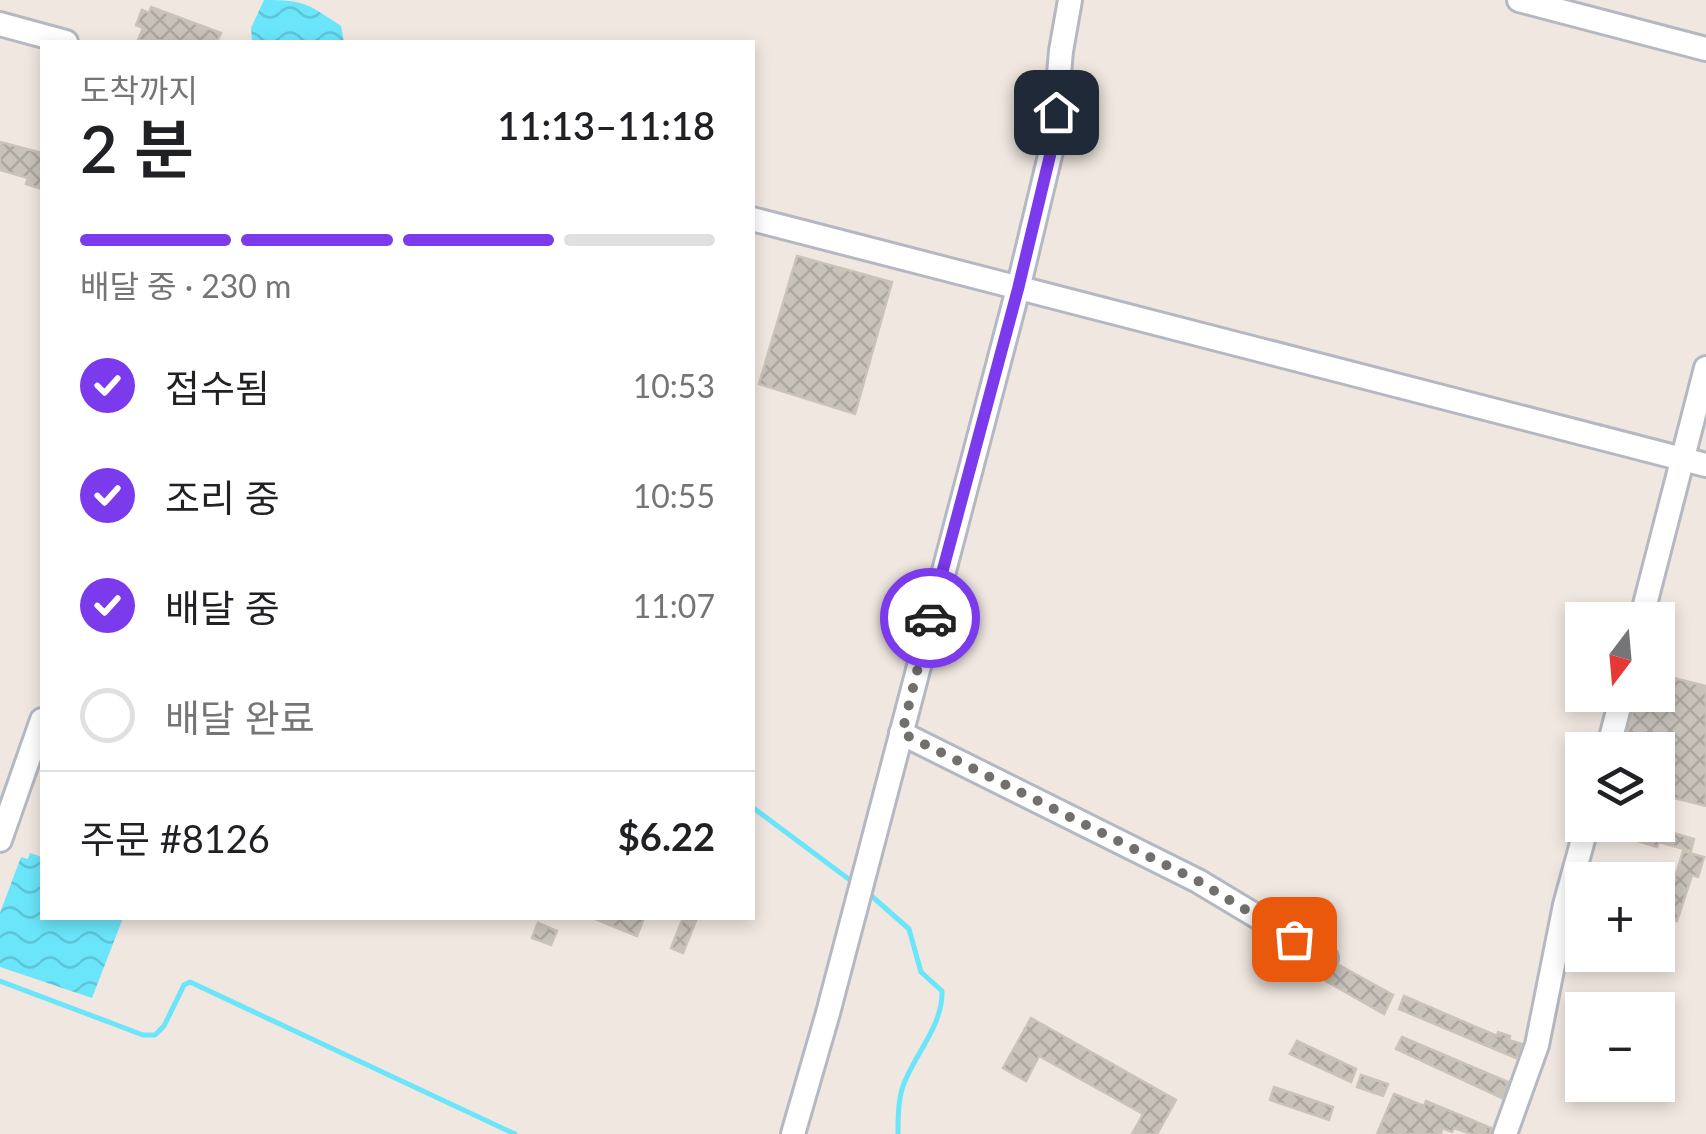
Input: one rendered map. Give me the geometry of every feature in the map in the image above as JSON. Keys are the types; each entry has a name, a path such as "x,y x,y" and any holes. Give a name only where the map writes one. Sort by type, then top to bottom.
{"street":[{"path":"793,1134 1018,289 1053,143 1070,0"},
{"path":"1519,0 1706,48"},
{"path":"0,24 59,40"},
{"path":"755,220 1706,466"},
{"path":"1646,602 1706,368"},
{"path":"0,840 40,726"},
{"path":"902,733 1198,881 1326,958"},
{"path":"1506,1134 1537,1045 1566,900 1582,842"}],"water":[{"path":"264,0 298,2 341,26 344,40 252,40 251,28"},
{"path":"30,853 40,856 40,920 122,920 92,998 0,967 0,913 21,857 28,859"}],"building":[{"path":"151,7 221,33 218,40 138,40 143,28 136,25 142,10 149,13"},
{"path":"0,142 40,152 40,188 26,184 28,178 0,170"},
{"path":"797,256 892,282 855,414 759,384"},
{"path":"1675,678 1706,686 1706,806 1675,798 1675,732 1628,732 1633,712 1675,712"},
{"path":"1675,833 1694,839 1691,851 1659,842 1675,842"},
{"path":"1683,851 1704,857 1698,877 1692,875 1677,921 1675,920 1675,878"},
{"path":"598,920 643,920 637,936"},
{"path":"682,920 696,920 683,953 671,948"},
{"path":"538,923 557,931 551,945 532,938"},
{"path":"1339,965 1393,995 1384,1014 1319,977"},
{"path":"1404,996 1497,1036 1498,1032 1510,1036 1509,1040 1522,1044 1516,1058 1399,1009"},
{"path":"1031,1018 1176,1100 1157,1134 1132,1134 1143,1114 1039,1056 1026,1081 1003,1068"},
{"path":"1402,1037 1508,1082 1502,1098 1396,1049"},
{"path":"1297,1041 1356,1069 1351,1082 1290,1054"},
{"path":"1361,1075 1388,1084 1383,1096 1357,1087"},
{"path":"1274,1087 1333,1107 1329,1120 1270,1100"},
{"path":"1394,1094 1424,1106 1426,1101 1491,1128 1490,1134 1442,1128 1441,1134 1377,1134"}],"waterway":[{"path":"755,809 854,883"},
{"path":"867,892 909,929 921,972 942,991 938,1016 903,1086 898,1134"},
{"path":"0,981 143,1035 155,1035 164,1026 184,985 190,982 515,1134"}],"way so far":[{"path":"930,618 902,733 1198,881 1294,939"}],"route":[{"path":"930,618 1018,289 1053,143 1056,112"}]}
